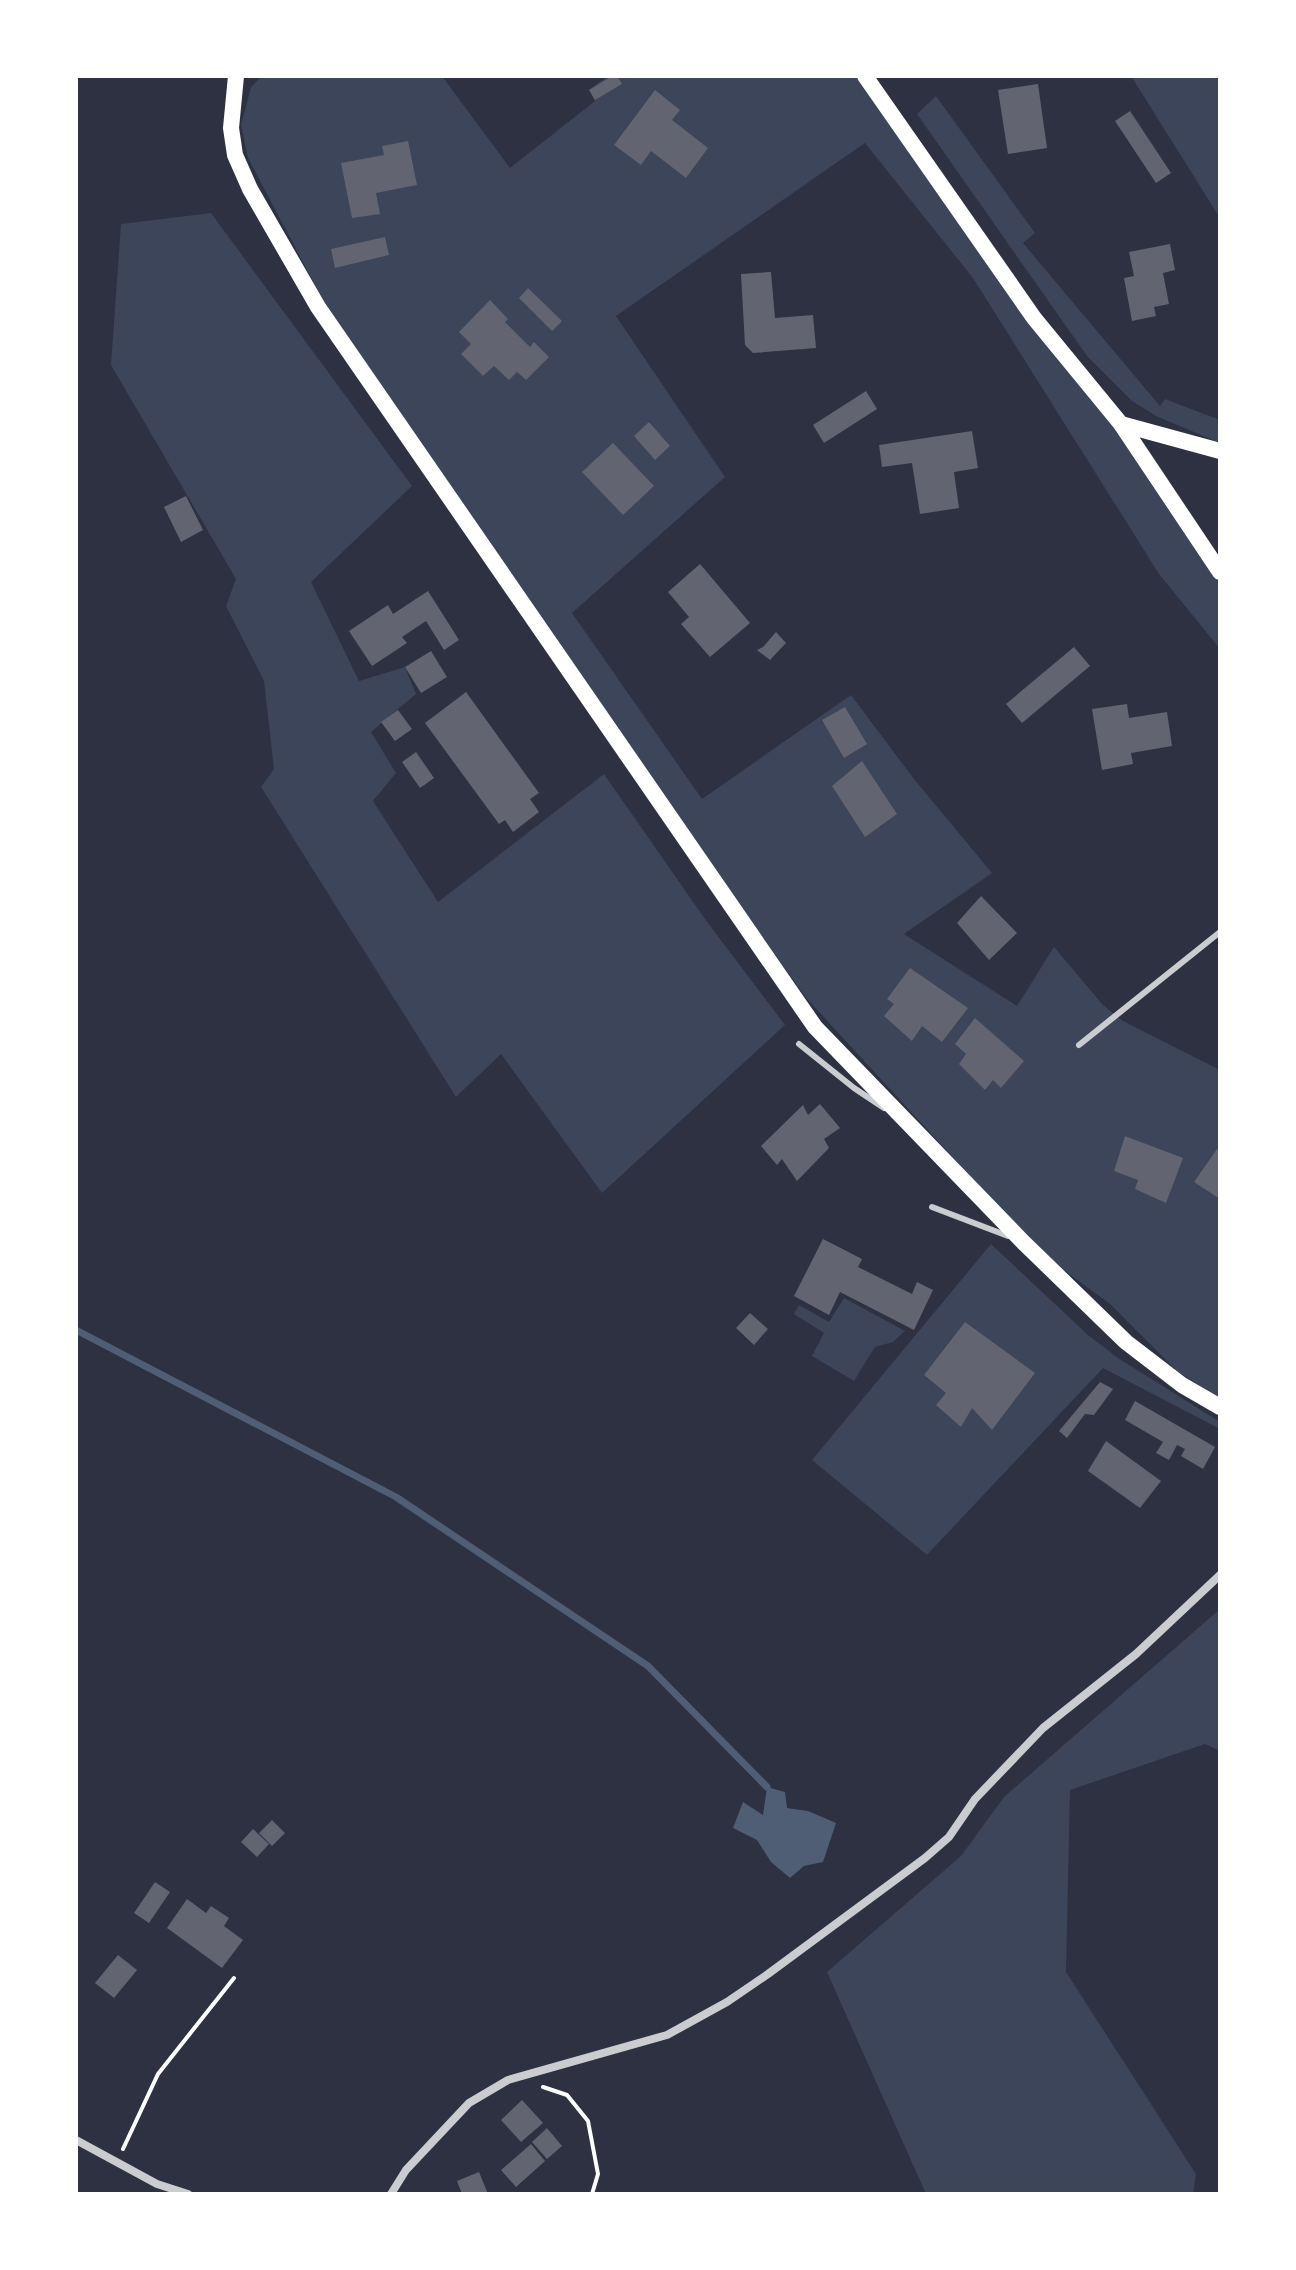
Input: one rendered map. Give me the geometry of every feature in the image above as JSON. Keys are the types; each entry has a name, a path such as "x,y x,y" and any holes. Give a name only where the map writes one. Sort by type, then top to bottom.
{"main road":[{"path":"236,76 231,128 235,155 250,189 318,307 815,1027 1023,1242 1126,1342 1182,1385 1220,1407"},
{"path":"865,76 1034,318 1121,424 1220,572"},
{"path":"1121,424 1220,451"}],"street":[{"path":"391,2194 406,2170 469,2103 508,2080 667,2035 727,2002 768,1974 925,1858 949,1837 975,1799 1043,1728 1136,1654 1220,1575"},
{"path":"76,2140 157,2184 188,2194"}],"lane":[{"path":"1079,1045 1220,932"},
{"path":"799,1044 854,1088 904,1121"},
{"path":"932,1207 1023,1242"}],"path":[{"path":"108,2160 123,2151 158,2074 234,1978"},
{"path":"508,2080 567,2095 588,2121 598,2174 592,2194"}],"shaded area":[{"path":"262,76 442,76 510,168 595,101 589,90 608,76 860,76 1070,371 1130,430 1220,585 1220,649 1159,574 973,278 865,143 616,316 725,477 572,613 702,799 851,695 914,779 992,873 904,934 1017,1006 1054,947 1103,1005 1123,1021 1220,1070 1220,1398 1178,1372 1110,1304 1043,1255 807,999 677,818 326,306 248,158 241,125 251,87"},
{"path":"1131,76 1220,76 1220,218"},
{"path":"936,96 1035,233 1023,243 1160,406 1165,399 1220,420 1220,443 1156,416 1132,401 1087,356 917,114"},
{"path":"211,213 412,486 311,582 359,681 405,667 416,694 371,732 396,773 373,801 438,902 604,774 705,919 785,1025 602,1193 501,1054 456,1097 261,787 274,769 264,681 226,606 236,579 111,365 121,224"},
{"path":"991,1244 1088,1335 1118,1358 1220,1422 1220,1429 1103,1368 927,1555 812,1460"},
{"path":"844,1298 905,1331 893,1342 875,1347 854,1381 812,1356 824,1333 794,1314 799,1305 829,1322"},
{"path":"1220,1609 1220,1751 1205,1744 1070,1790 1066,1972 1196,2174 1193,2194 926,2194 827,1972 961,1856 1004,1797"},
{"path":"767,1787 785,1792 787,1808 808,1811 836,1823 823,1862 804,1866 790,1878 771,1862 757,1840 733,1828 743,1802 763,1815"}],"building":[{"path":"617,76 622,84 595,100 589,90"},
{"path":"1038,84 1047,148 1008,154 998,90"},
{"path":"655,90 680,110 672,120 708,148 686,178 651,151 641,165 614,145"},
{"path":"1130,111 1171,173 1156,183 1115,121"},
{"path":"408,141 417,185 376,193 380,214 352,218 341,163 384,155 382,146"},
{"path":"385,237 389,255 335,268 331,249"},
{"path":"1170,244 1175,270 1163,273 1169,304 1154,307 1156,316 1132,321 1124,278 1134,276 1129,252"},
{"path":"771,272 775,318 813,315 816,348 753,353 745,345 741,274"},
{"path":"528,288 562,321 552,331 519,298"},
{"path":"490,300 508,319 505,322 530,347 534,342 549,357 526,380 517,372 509,380 494,366 483,376 461,354 471,344 459,332"},
{"path":"866,391 877,409 824,443 813,425"},
{"path":"649,422 670,446 655,460 634,436"},
{"path":"972,431 978,468 954,472 959,508 920,514 912,463 882,467 879,445"},
{"path":"613,443 654,486 623,515 582,472"},
{"path":"186,496 203,530 181,542 164,507"},
{"path":"700,564 750,623 710,657 681,624 689,617 668,592"},
{"path":"428,591 459,640 444,650 426,621 402,637 407,643 372,666 349,631 388,605 393,614"},
{"path":"776,632 786,643 770,660 757,650"},
{"path":"1074,647 1090,666 1022,723 1006,704"},
{"path":"431,651 447,677 421,693 405,667"},
{"path":"466,692 539,793 530,799 539,812 513,832 505,820 499,824 425,723"},
{"path":"1127,704 1129,718 1167,712 1172,746 1131,753 1133,764 1102,770 1092,709"},
{"path":"845,707 867,744 844,758 822,720"},
{"path":"398,710 412,729 395,741 381,722"},
{"path":"416,752 434,778 420,788 402,762"},
{"path":"862,761 897,814 865,837 832,786"},
{"path":"981,896 1017,933 989,960 957,923"},
{"path":"910,968 968,1008 942,1042 922,1026 912,1041 884,1016 894,1004 887,999"},
{"path":"975,1018 1024,1061 1001,1088 993,1080 985,1090 959,1064 966,1054 955,1044"},
{"path":"820,1104 840,1128 824,1139 829,1148 797,1181 782,1159 777,1165 761,1146 803,1105 808,1115"},
{"path":"1125,1136 1183,1158 1166,1203 1135,1189 1138,1180 1114,1171"},
{"path":"1217,1149 1220,1151 1220,1199 1194,1182"},
{"path":"823,1239 862,1259 858,1267 912,1294 917,1282 933,1290 914,1330 840,1292 829,1315 794,1296"},
{"path":"750,1313 768,1329 754,1345 736,1328"},
{"path":"965,1322 1035,1373 992,1430 972,1408 961,1427 936,1405 946,1393 924,1375"},
{"path":"1100,1382 1113,1389 1094,1415 1085,1414 1067,1438 1059,1431"},
{"path":"1135,1401 1215,1447 1203,1469 1181,1456 1185,1449 1177,1445 1169,1460 1156,1453 1163,1442 1125,1420"},
{"path":"1106,1441 1161,1481 1140,1508 1088,1471"},
{"path":"272,1820 285,1833 272,1846 259,1833"},
{"path":"253,1829 269,1844 257,1857 241,1842"},
{"path":"155,1882 170,1892 149,1923 134,1913"},
{"path":"187,1899 206,1913 211,1906 229,1918 224,1926 243,1940 222,1968 167,1928"},
{"path":"118,1955 137,1970 114,1998 95,1983"},
{"path":"522,2100 543,2123 521,2142 501,2120"},
{"path":"547,2128 562,2146 547,2159 532,2142"},
{"path":"531,2144 545,2161 516,2187 501,2170"},
{"path":"479,2172 488,2194 462,2194 457,2181"}],"waterway":[{"path":"76,1330 396,1497 648,1666 767,1787"}]}
